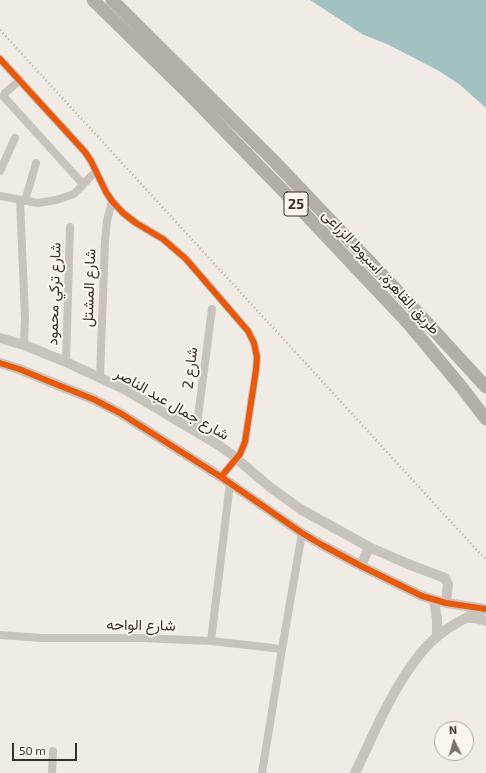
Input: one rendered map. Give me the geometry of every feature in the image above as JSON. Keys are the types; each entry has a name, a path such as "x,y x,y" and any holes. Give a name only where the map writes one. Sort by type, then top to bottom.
{"highway":[{"name":"طريق القاهرة, اسيوط الزراعى","path":"93,0 187,92 408,323 486,419"},
{"name":"طريق القاهرة, اسيوط الزراعى","path":"112,0 274,161 407,301 486,387"}],"street":[{"path":"0,58 84,152 91,161 103,187 112,201 123,213 136,223 163,239 186,259 248,331 254,343 257,356 245,442 240,454 221,477"},
{"path":"20,80 5,93 4,97 83,184"},
{"path":"0,171 15,138"},
{"path":"24,345 25,318 22,201 36,163"},
{"path":"0,196 38,203 56,200 74,194 96,171"},
{"name":"شارع المشتل","path":"100,377 105,241 112,201"},
{"name":"شارع تركي محمود","path":"66,362 70,227"},
{"name":"شارع 2","path":"196,432 212,309"},
{"name":"شارع جمال عبد الناصر","path":"0,338 24,345 66,362 126,390 220,446 271,488 302,510 369,547 445,578 448,584 446,603"},
{"path":"0,363 19,369 93,399 120,414 221,477 302,533 412,592 446,603 486,609"},
{"path":"210,641 230,483"},
{"path":"262,773 302,533"},
{"path":"361,566 369,547"},
{"path":"434,600 437,619 437,637"},
{"path":"355,773 394,692 413,663 437,637 448,628 486,609"},
{"path":"466,618 486,621"},
{"name":"شارع الواحه","path":"0,635 41,638 141,638 210,641 282,649"},
{"path":"52,773 53,751"}],"water":[{"path":"310,0 486,0 486,108 459,84 439,71 389,45 362,34"}],"railway":[{"path":"0,30 486,560"}],"cycle path":[{"path":"0,59 85,152 112,201 123,213 136,223 163,239 186,259 248,331 254,343 257,357 245,442 240,454 221,477"},
{"path":"0,363 19,369 93,399 120,413 221,477 302,533 361,566 422,596 446,603 486,609"}]}
